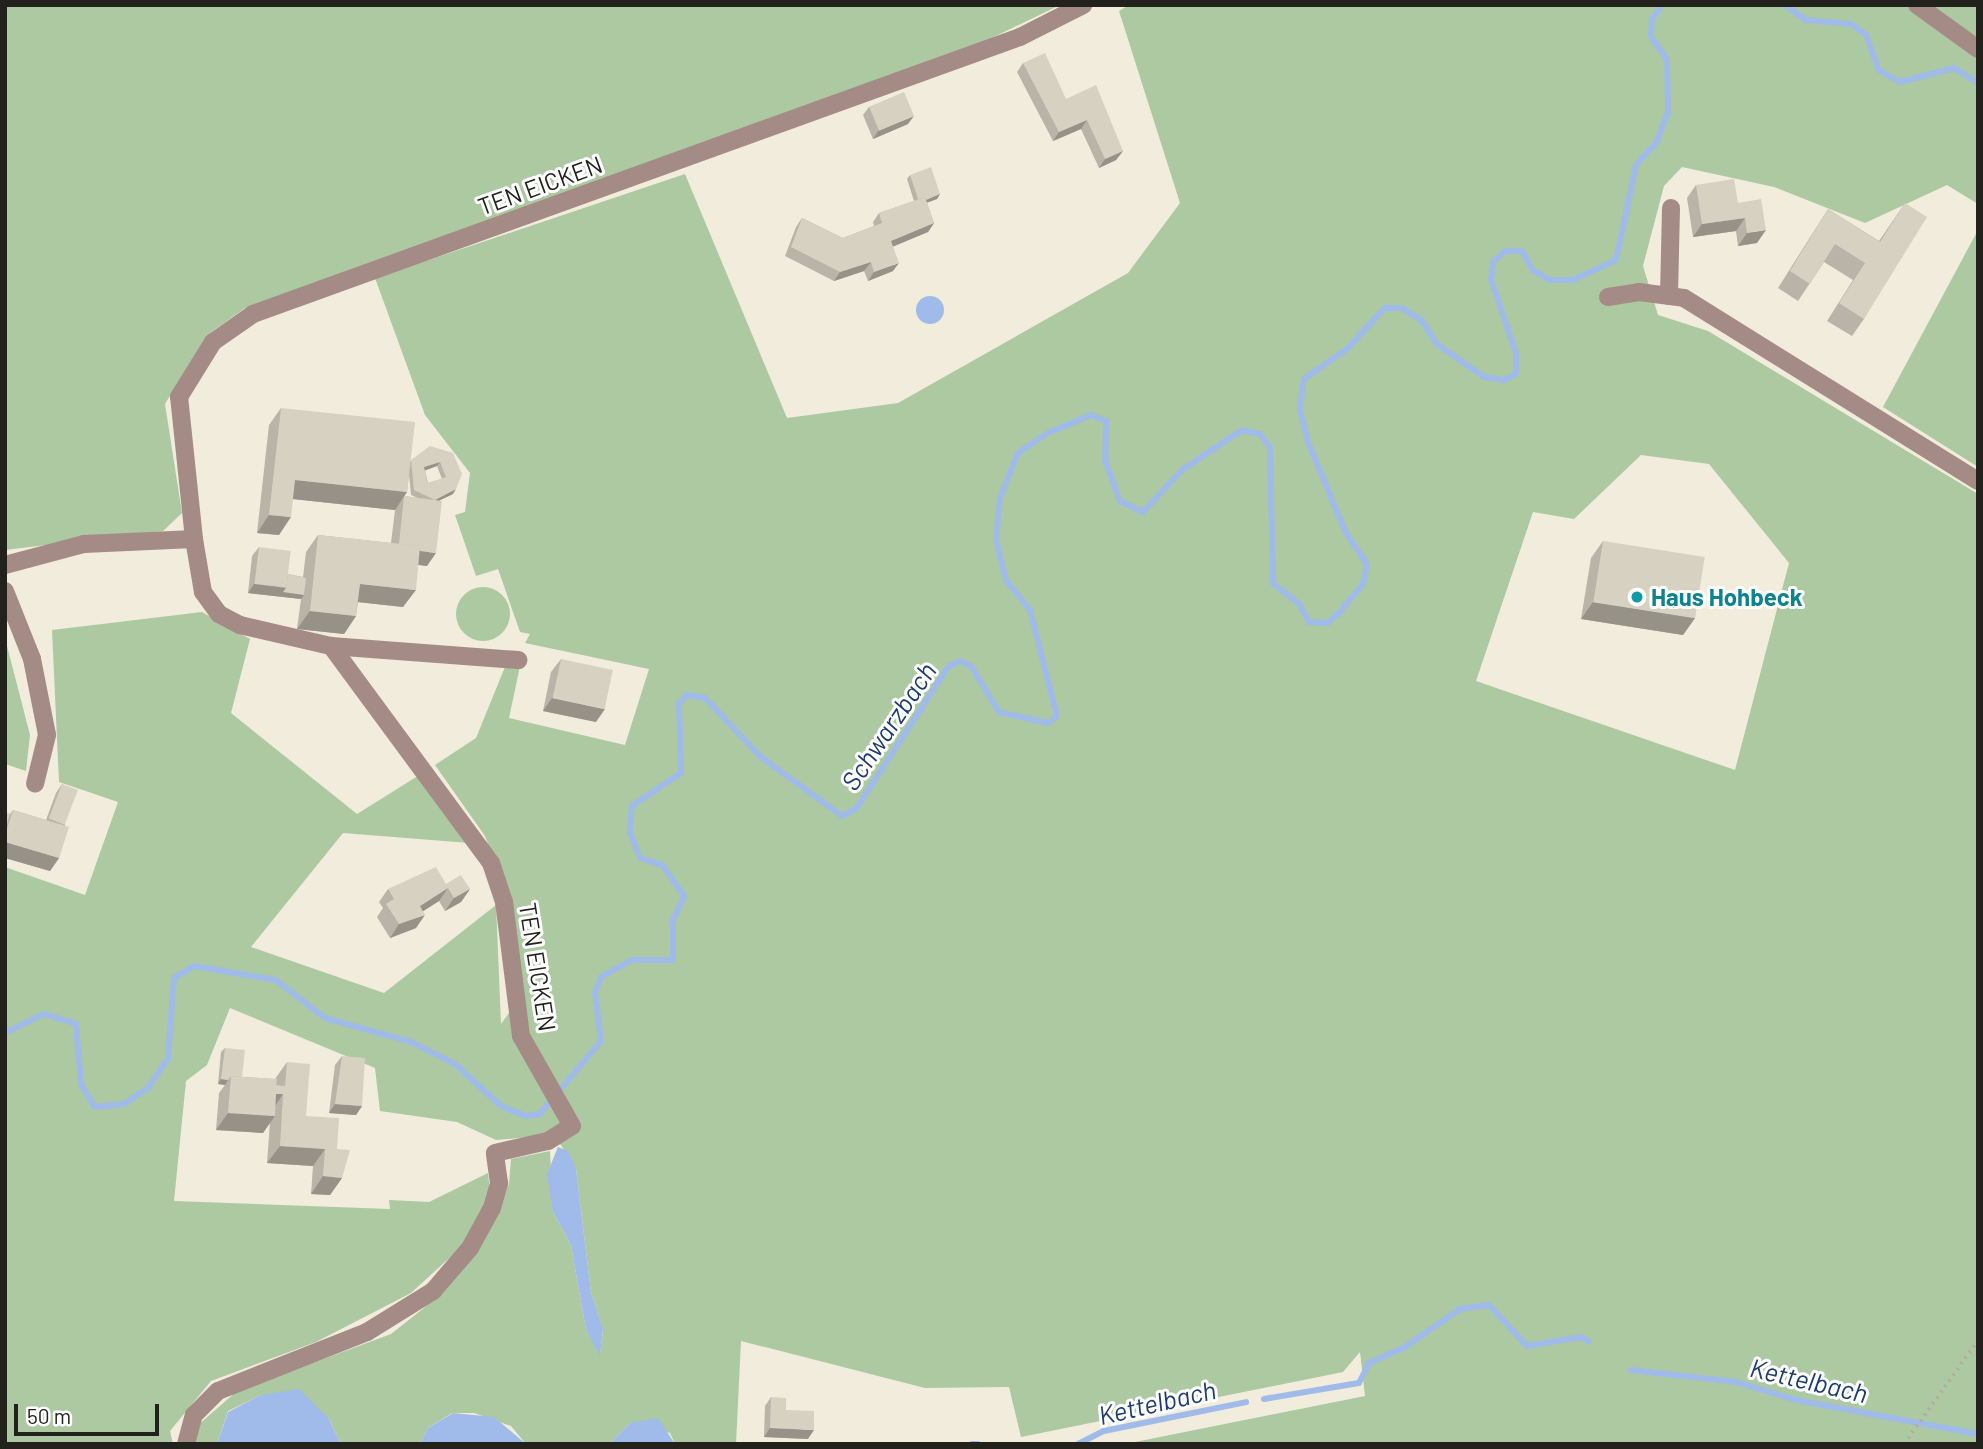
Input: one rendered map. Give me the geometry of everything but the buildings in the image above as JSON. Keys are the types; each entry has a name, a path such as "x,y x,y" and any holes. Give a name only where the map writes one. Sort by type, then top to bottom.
{"street":[{"name":"TEN EICKEN","path":"518,660 331,646 240,625 219,614 203,592 194,539 179,397 198,359 233,326 277,304 1020,37 1083,5"},
{"path":"1917,5 1978,49"},
{"path":"1669,296 1671,208"},
{"path":"1608,297 1669,296 1689,302 1978,481"},
{"path":"5,565 84,544 194,539"},
{"path":"5,591 41,695 47,735 35,784"},
{"name":"TEN EICKEN","path":"186,1444 194,1415 218,1391 367,1332 433,1291 470,1248 492,1208 499,1183 495,1153 567,1133 573,1118 549,1088 522,1036 506,913 491,863 331,646"}],"path":[{"path":"1904,1444 1978,1340"}],"green space":[{"path":"5,5 1060,5 975,46 245,308 207,335 165,404 182,513 163,531 5,550"},
{"path":"1129,5 1978,5 1978,204 1947,185 1865,223 1774,187 1682,167 1664,186 1643,266 1658,315 1708,331 1978,494 1978,1444 1125,1444 1365,1396 1360,1352 1343,1372 1021,1437 1009,1387 925,1388 741,1341 736,1444 675,1444 670,1433 630,1423 609,1444 526,1444 511,1426 474,1413 452,1413 428,1428 420,1444 341,1444 329,1419 261,1395 228,1411 217,1444 193,1444 197,1426 237,1391 391,1334 424,1308 479,1249 509,1184 511,1159 550,1151 553,1212 571,1245 586,1330 600,1354 603,1330 591,1292 576,1169 561,1145 541,1136 496,1140 457,1122 380,1111 375,1068 230,1008 207,1065 186,1081 174,1201 390,1209 389,1200 429,1202 488,1173 490,1192 469,1240 411,1293 316,1342 211,1381 170,1431 173,1444 5,1444 5,867 85,895 118,802 59,782 52,630 202,612 250,639 231,713 357,814 421,774 469,843 343,833 251,947 384,993 496,905 501,1024 509,1013 524,1018 508,897 485,836 435,765 476,738 507,662 520,666 509,718 625,745 649,669 525,643 530,634 520,632 498,569 476,576 455,515 465,512 470,473 425,415 375,278 685,174 787,418 898,403 1128,273 1180,203 1119,11","holes":["1641,455 1709,464 1789,563 1735,770 1476,681 1533,512 1574,519"]},
{"path":"1978,230 1978,467 1883,407"},
{"path":"483,587 502,595 510,614 502,633 483,641 464,633 456,614 464,595"},
{"path":"5,638 30,735 26,771 5,764"}],"water":[{"path":"930,296 940,300 944,310 940,320 930,324 920,320 916,310 920,300"},
{"path":"558,1147 568,1151 576,1169 591,1292 603,1329 600,1356 586,1330 571,1245 553,1212 547,1174"},
{"path":"299,1389 329,1419 341,1444 217,1444 228,1412 261,1395"},
{"path":"453,1413 494,1417 526,1444 420,1444 428,1428"},
{"path":"658,1418 675,1444 609,1444 630,1423"}],"waterway":[{"name":"Schwarzbach","path":"5,1033 44,1014 76,1024 81,1084 95,1107 124,1104 148,1088 168,1058 174,978 194,966 276,980 325,1018 411,1042 455,1064 501,1106 526,1116 540,1114 601,1041 595,993 601,977 632,960 673,960 673,920 684,896 662,865 640,858 630,832 632,806 681,773 679,703 687,695 705,698 761,757 842,816 856,809 949,666 960,661 971,666 999,712 1048,723 1057,716 1030,610 1006,580 996,540 1000,498 1018,453 1048,433 1091,415 1106,421 1105,460 1120,501 1143,512 1182,470 1242,430 1260,434 1270,448 1273,583 1300,605 1309,622 1327,623 1338,614 1363,584 1367,564 1346,533 1308,442 1300,410 1304,379 1347,349 1385,308 1402,308 1422,321 1437,344 1484,377 1505,380 1516,373 1516,353 1491,279 1494,261 1505,251 1522,251 1533,270 1549,280 1573,280 1616,260 1636,165 1657,142 1668,112 1667,59 1651,37 1652,19 1662,5"},
{"name":"Schwarzbach","path":"1785,5 1806,20 1851,24 1866,35 1879,70 1900,82 1954,68 1978,83"},
{"name":"Kettelbach","path":"1264,1399 1359,1383 1369,1363 1405,1347 1460,1309 1489,1305 1527,1346 1581,1337 1589,1342"},
{"name":"Kettelbach","path":"1631,1370 1736,1382 1796,1400 1978,1434"},
{"name":"Kettelbach","path":"1078,1444 1104,1431 1246,1402"},
{"name":"Kettelbach","path":"972,1444 978,1444"}],"place":[{"name":"Haus Hohbeck","path":"1637,597"}]}
